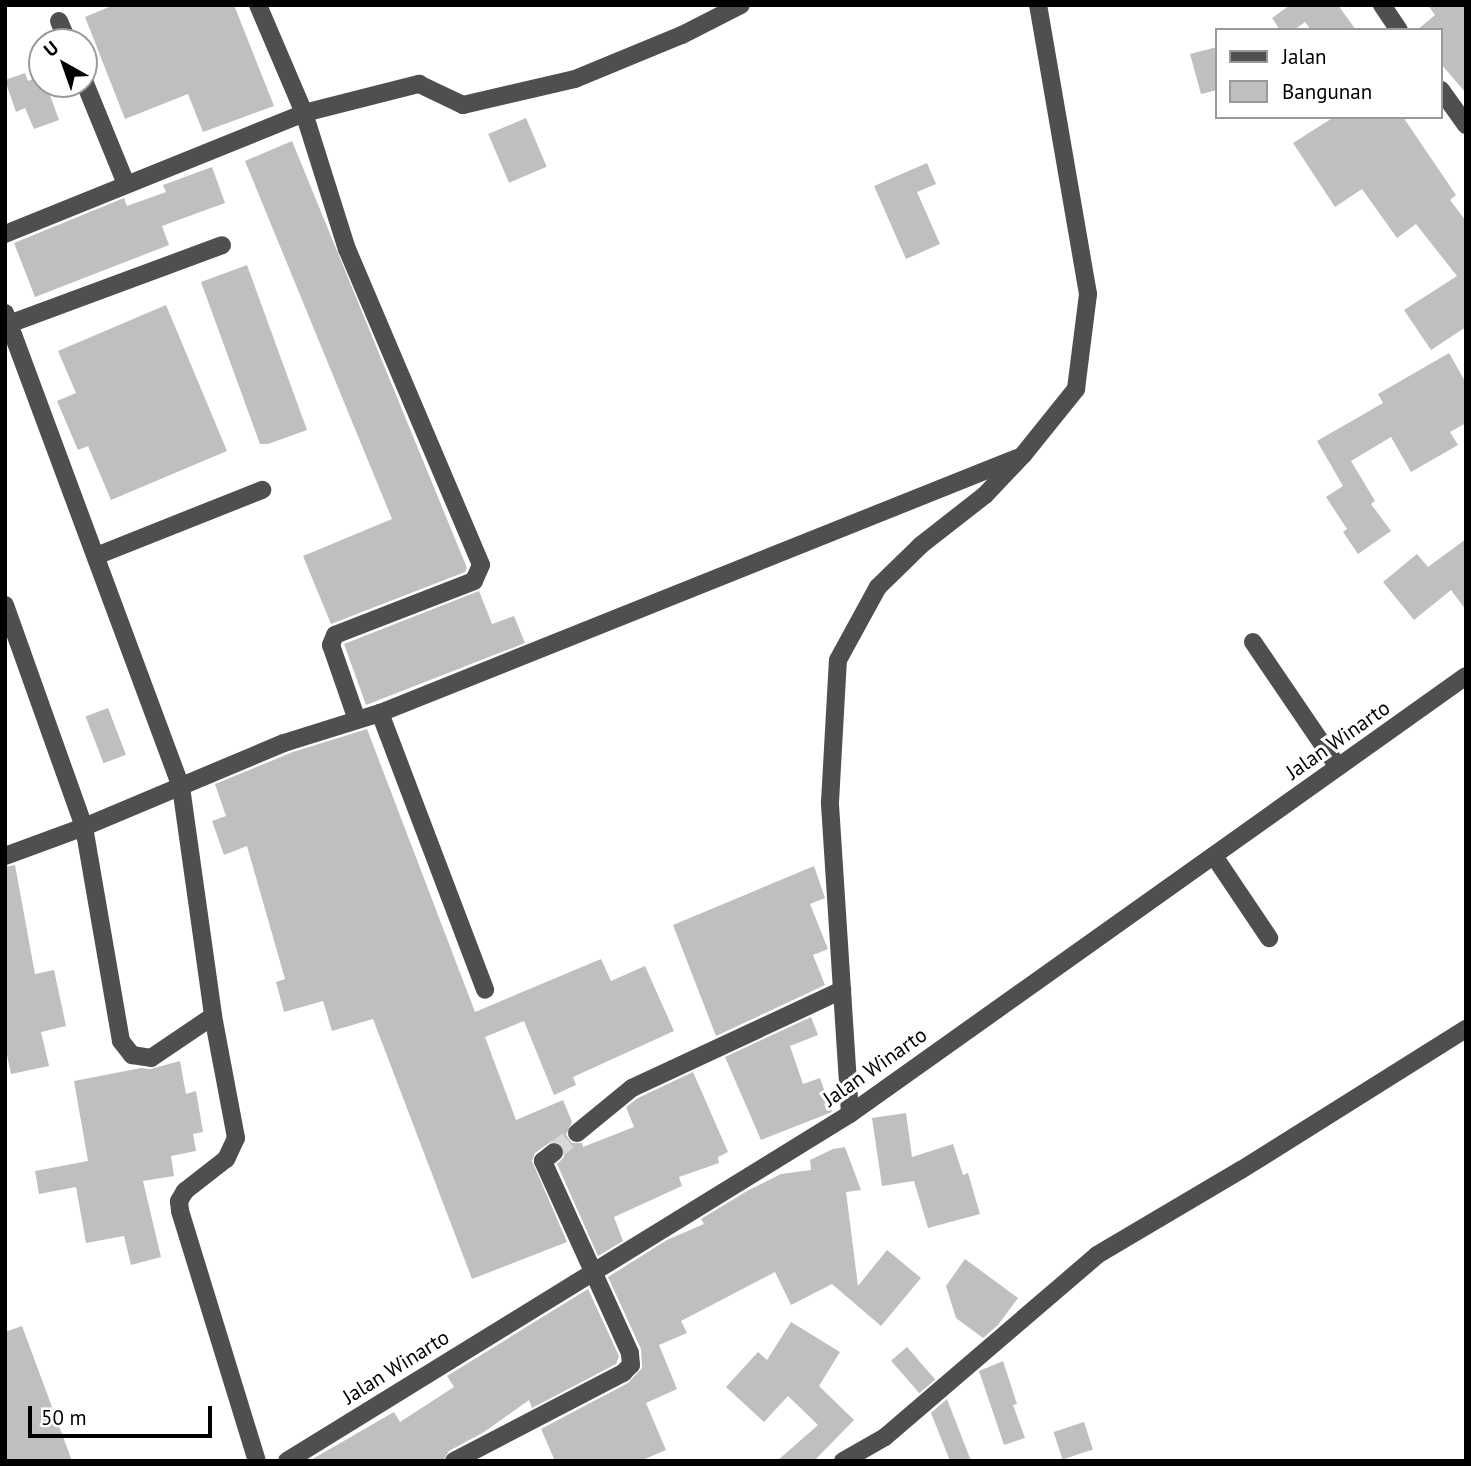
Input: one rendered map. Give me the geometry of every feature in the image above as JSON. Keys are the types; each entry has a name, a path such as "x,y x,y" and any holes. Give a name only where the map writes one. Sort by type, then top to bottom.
{"street":[{"path":"258,5 304,113 347,249 481,565 474,581 346,628 335,635 331,645 356,720"},
{"path":"5,234 304,113 419,84 463,104 575,79 682,35 741,5"},
{"path":"850,1114 830,802 838,660 878,587 921,545 985,495 1023,455 1076,389 1088,294 1038,5"},
{"path":"1382,5 1398,28"},
{"path":"60,21 63,28"},
{"path":"1443,93 1466,125"},
{"path":"91,98 126,184"},
{"path":"222,245 7,318 181,787 213,1016 236,1138 226,1159 185,1191 179,1201 180,1211 257,1461"},
{"path":"5,856 84,827 284,743 380,713 1023,455"},
{"path":"96,556 262,490"},
{"path":"5,605 84,827 121,1041 132,1055 151,1058 213,1016"},
{"path":"1253,642 1338,767"},
{"name":"Jalan Winarto","path":"287,1461 850,1114 1466,677"},
{"path":"380,713 485,990"},
{"path":"1213,856 1269,938"},
{"path":"577,1133 632,1088 842,990"},
{"path":"843,1461 885,1437 1097,1255 1241,1171 1466,1029"},
{"path":"454,1461 622,1373 631,1365 630,1353 593,1272 549,1156"}],"building":[{"path":"114,5 234,5 274,106 203,132 188,94 125,119 98,50 98,28 89,28 85,17"},
{"path":"1290,5 1338,5 1355,28 1310,28 1305,22 1297,28 1279,28 1272,18"},
{"path":"1428,5 1466,5 1466,93 1443,66 1443,28 1419,28 1435,15"},
{"path":"1216,47 1216,90 1201,94 1190,54"},
{"path":"25,73 28,98 51,98 59,120 34,129 25,108 16,112 5,80"},
{"path":"526,118 547,167 509,183 488,134"},
{"path":"1331,119 1404,119 1456,195 1450,200 1466,221 1466,327 1431,350 1404,310 1457,276 1416,224 1397,238 1362,189 1335,207 1293,143"},
{"path":"292,141 467,568 465,572 331,624 303,556 392,519 245,161"},
{"path":"927,163 936,184 917,192 940,244 906,259 874,186"},
{"path":"212,167 225,203 162,226 169,245 35,297 14,243 124,198 127,206 166,192 163,185"},
{"path":"247,265 307,430 268,444 260,444 201,282"},
{"path":"166,305 227,451 111,500 88,446 78,450 57,401 76,393 58,351"},
{"path":"1449,353 1466,383 1466,423 1450,432 1458,445 1411,472 1391,437 1351,461 1375,501 1371,504 1391,531 1358,554 1343,532 1347,529 1326,497 1343,486 1317,441 1383,403 1378,394"},
{"path":"1466,539 1466,610 1451,590 1414,620 1383,582 1417,554 1428,567"},
{"path":"479,591 492,624 514,616 525,643 366,705 344,644"},
{"path":"108,708 126,755 104,763 86,717"},
{"path":"367,729 475,1012 601,959 611,981 645,966 674,1031 573,1077 576,1085 554,1095 524,1021 485,1037 516,1120 563,1100 572,1122 566,1135 572,1143 582,1143 583,1147 634,1127 626,1107 638,1098 693,1072 728,1152 718,1157 719,1163 679,1177 682,1186 614,1217 623,1241 598,1256 557,1164 564,1157 565,1150 559,1142 552,1141 535,1153 532,1161 567,1242 472,1279 373,1019 332,1031 323,1001 284,1012 276,982 285,979 247,846 224,855 212,821 226,816 215,784 293,752"},
{"path":"15,865 35,974 54,970 66,1026 41,1032 49,1066 11,1074 5,1046 5,867"},
{"path":"814,866 825,898 810,904 828,949 813,955 825,985 716,1036 673,925"},
{"path":"811,1017 818,1035 790,1046 803,1084 820,1078 832,1112 761,1140 725,1057"},
{"path":"180,1061 186,1094 196,1091 203,1132 193,1134 196,1151 171,1156 174,1176 143,1181 161,1257 131,1265 124,1236 86,1243 76,1187 39,1194 35,1171 88,1161 74,1081 141,1068 150,1069"},
{"path":"906,1113 912,1157 953,1144 963,1175 968,1173 980,1214 928,1228 914,1181 882,1186 872,1118"},
{"path":"845,1147 861,1190 846,1192 858,1286 887,1250 921,1278 881,1326 832,1284 791,1305 775,1272 681,1321 687,1333 659,1345 677,1389 646,1403 666,1450 640,1461 555,1461 541,1429 628,1383 642,1368 641,1349 608,1277 667,1240 704,1224 701,1219 747,1191 781,1174 811,1170 810,1160 833,1149"},
{"path":"965,1259 1018,1298 998,1325 983,1338 956,1318 946,1286"},
{"path":"588,1289 619,1356 616,1364 532,1408 529,1400 484,1432 449,1451 443,1461 309,1461 394,1412 400,1422 454,1387 447,1376"},
{"path":"791,1322 840,1352 819,1386 854,1420 814,1461 777,1461 818,1425 788,1396 764,1422 726,1387 758,1352 767,1360"},
{"path":"22,1326 72,1461 5,1461 5,1332"},
{"path":"907,1347 935,1379 919,1393 891,1361"},
{"path":"1003,1361 1017,1404 1013,1405 1025,1438 1004,1445 979,1371"},
{"path":"947,1399 971,1461 950,1461 931,1413"},
{"path":"1084,1422 1093,1450 1063,1459 1054,1432"}],"tunnel":[{"path":"554,1152 577,1133"}]}
